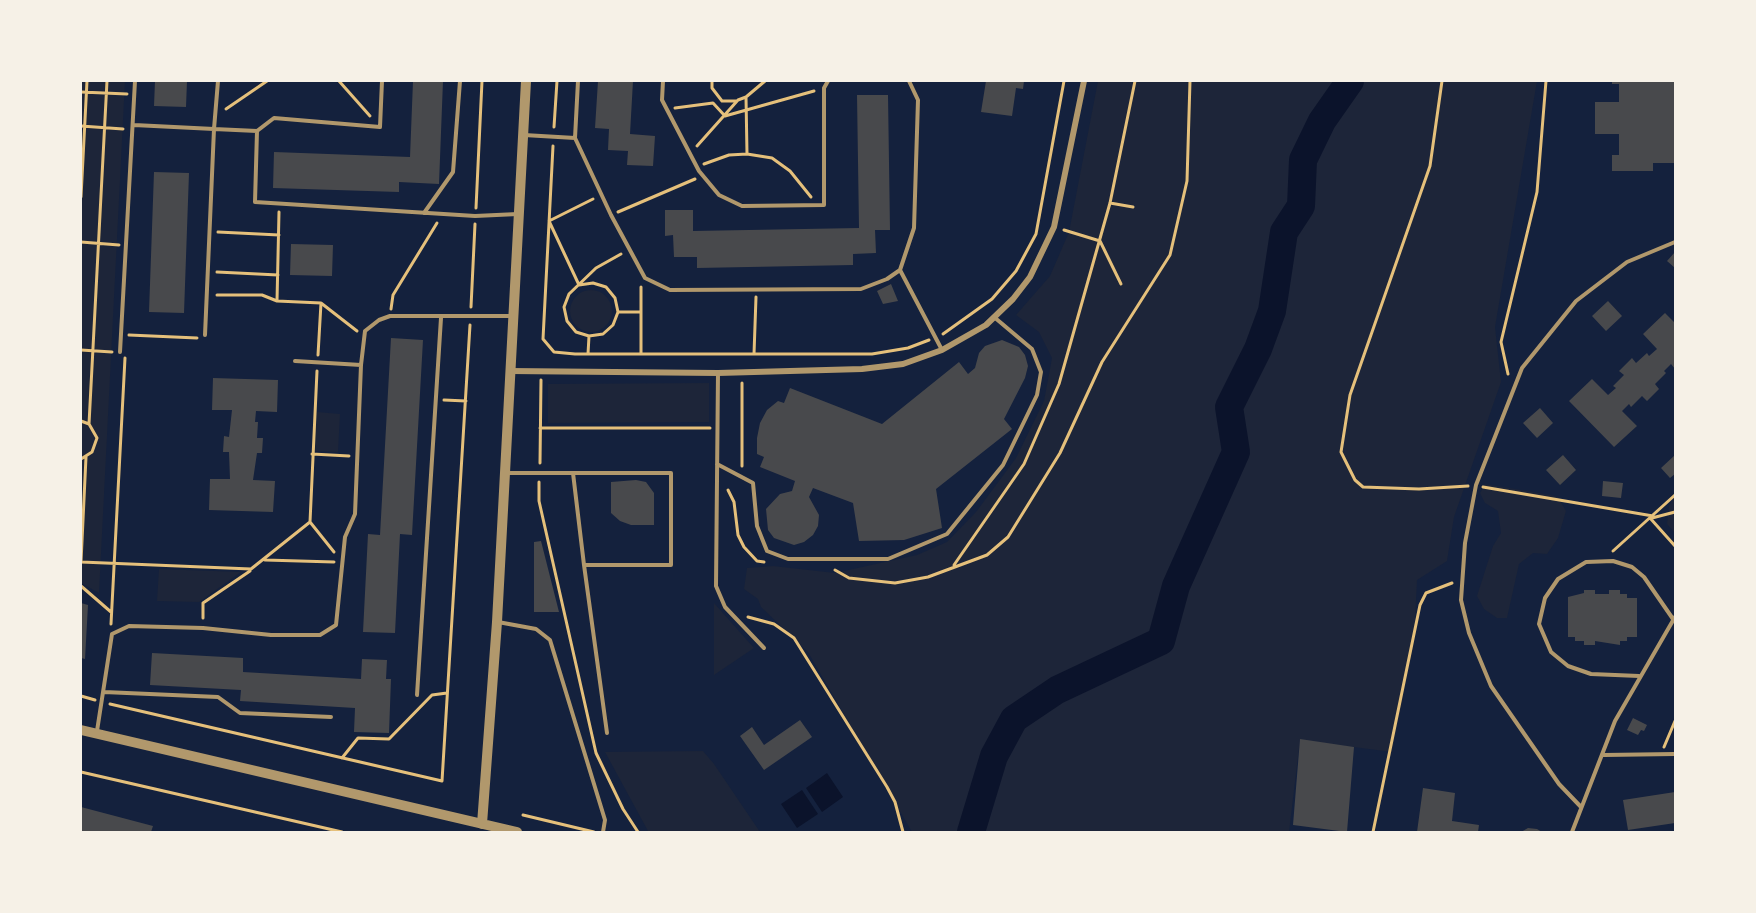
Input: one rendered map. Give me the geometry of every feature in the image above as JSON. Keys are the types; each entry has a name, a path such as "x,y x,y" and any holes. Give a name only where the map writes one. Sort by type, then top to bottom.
{"street":[{"path":"483,828 497,622 526,81"},
{"path":"509,371 718,373 872,368 903,364 942,350 994,317 1013,299 1030,277 1054,227 1084,81"},
{"path":"81,730 483,828 518,832"}],"lane":[{"path":"120,352 135,81"},
{"path":"205,335 218,81"},
{"path":"134,127 257,131 274,118 380,127 382,81"},
{"path":"423,213 453,172 460,81"},
{"path":"578,81 575,138 611,215 645,278 670,290 861,289 887,279 900,270 914,228 918,100 909,81"},
{"path":"663,81 662,100 703,176 719,195 742,206 824,205 824,88 828,81"},
{"path":"257,131 255,202 475,216 518,214"},
{"path":"523,135 575,138"},
{"path":"1581,807 1559,784 1491,686 1469,633 1461,600 1461,578 1476,485 1522,368 1576,301 1627,262 1675,242"},
{"path":"900,270 942,350"},
{"path":"96,734 103,702 112,634 129,626 203,628 262,635 320,635 336,625 345,537 355,514 361,364 365,332 390,316 441,318 512,316"},
{"path":"717,464 753,483 757,526 767,551 788,559 888,559 947,534 1003,465 1037,395 1041,372 1032,349 994,317"},
{"path":"417,695 441,318"},
{"path":"295,361 361,364"},
{"path":"718,373 716,586 725,607 764,648"},
{"path":"504,473 671,473 671,566 584,565"},
{"path":"573,473 607,733"},
{"path":"1572,832 1615,721 1674,618 1644,577 1632,567 1602,560 1586,562 1558,579 1545,598 1539,624 1551,652 1568,666 1591,674 1639,676"},
{"path":"497,622 536,629 550,640 605,820 603,832"},
{"path":"104,692 218,697 240,713 331,717"},
{"path":"1603,755 1675,754"}],"path":[{"path":"81,197 87,81"},
{"path":"81,459 92,452 97,438 89,424 107,81"},
{"path":"215,116 267,81"},
{"path":"339,81 380,127"},
{"path":"81,696 442,781 471,317 482,81"},
{"path":"557,81 543,339 554,352 588,354 872,354 908,348 952,330 992,300 1016,271 1036,234 1064,81"},
{"path":"712,81 712,88 722,100 738,100 746,97 765,81"},
{"path":"953,567 1024,464 1059,384 1110,203 1136,81"},
{"path":"828,559 828,565 849,578 895,583 928,577 987,555 1008,537 1025,514 1060,453 1102,362 1170,255 1187,181 1190,81"},
{"path":"1442,81 1430,166 1350,395 1341,452 1355,480 1363,487 1419,489 1476,485 1652,517 1675,512"},
{"path":"1513,393 1501,342 1537,192 1546,81"},
{"path":"725,116 746,108 824,88"},
{"path":"81,92 135,95"},
{"path":"746,97 747,154"},
{"path":"690,154 738,100"},
{"path":"667,110 712,103 725,116"},
{"path":"83,126 134,127"},
{"path":"697,166 729,155 747,154 772,158 804,185 816,205"},
{"path":"611,215 703,176"},
{"path":"549,221 602,195"},
{"path":"277,301 279,203"},
{"path":"1110,203 1133,207"},
{"path":"390,316 393,295 442,214"},
{"path":"549,221 579,285"},
{"path":"1065,231 1067,223"},
{"path":"1054,227 1100,241 1121,284"},
{"path":"210,231 279,236"},
{"path":"81,242 126,245"},
{"path":"579,285 593,283 606,287 615,298 618,312 613,325 603,334 589,336 576,332 567,321 564,307 569,294 596,268 630,249"},
{"path":"641,270 641,354"},
{"path":"208,272 278,274"},
{"path":"754,354 757,290"},
{"path":"207,294 262,296 277,301 321,303 364,338"},
{"path":"321,303 310,522 343,562"},
{"path":"618,312 641,312"},
{"path":"121,335 198,338 205,335"},
{"path":"588,354 589,336"},
{"path":"81,350 126,352 113,564 112,634"},
{"path":"541,377 539,501 596,753 623,809 638,832"},
{"path":"742,378 742,477"},
{"path":"445,400 466,401"},
{"path":"81,421 89,424"},
{"path":"540,428 717,428"},
{"path":"312,454 357,456"},
{"path":"86,457 81,562 251,570"},
{"path":"1602,560 1675,495"},
{"path":"1652,517 1675,546"},
{"path":"203,628 203,603 251,570 310,522"},
{"path":"263,560 343,562"},
{"path":"1373,832 1420,605 1426,593 1461,578"},
{"path":"81,586 111,612"},
{"path":"725,607 748,617 774,624 794,638 887,787 895,802 903,832"},
{"path":"342,758 358,738 389,739 432,695 447,693"},
{"path":"1662,755 1665,739 1675,721"},
{"path":"81,771 342,832"},
{"path":"523,815 596,832"}],"shaded area":[{"path":"81,81 125,81 99,593 81,583"},
{"path":"1098,81 1537,81 1495,327 1501,382 1454,517 1447,561 1417,580 1414,643 1392,752 1300,740 1289,832 912,832 808,652 761,607 758,599 744,589 747,568 773,566 835,573 917,555 947,542 976,512 1016,458 1044,401 1052,358 1039,332 1016,315 1050,276 1069,232"},
{"path":"591,290 606,296 612,311 606,326 591,332 576,326 570,311 576,296"},
{"path":"709,383 709,422 548,423 548,384"},
{"path":"317,412 340,414 338,452 315,451"},
{"path":"1485,484 1558,497 1566,511 1558,538 1547,554 1533,553 1519,564 1507,618 1497,618 1484,609 1477,596 1493,546 1501,533 1498,511 1485,503 1480,493"},
{"path":"1675,495 1675,533 1667,524 1669,506"},
{"path":"159,569 241,572 199,602 157,601"},
{"path":"714,603 754,648 714,675"},
{"path":"703,751 760,832 648,831 605,752"},
{"path":"827,773 843,797 822,812 806,788"},
{"path":"802,790 818,814 797,828 781,804"}],"building":[{"path":"155,81 187,81 186,107 154,106"},
{"path":"413,81 443,81 439,184 399,182 399,192 273,188 274,152 410,157"},
{"path":"598,81 633,81 630,134 655,136 653,166 627,165 628,151 608,150 609,129 595,128"},
{"path":"986,81 1024,81 1023,89 1016,88 1012,116 981,112"},
{"path":"1612,81 1675,81 1675,163 1653,163 1653,171 1612,171 1612,155 1619,155 1619,134 1595,134 1595,102 1619,102 1619,84 1612,84"},
{"path":"857,95 888,95 890,230 875,230 876,253 853,254 853,265 697,268 697,257 674,257 673,235 665,236 665,210 693,210 693,231 859,228"},
{"path":"154,172 189,173 184,313 149,312"},
{"path":"291,244 333,245 332,276 290,275"},
{"path":"1675,252 1675,268 1667,261"},
{"path":"891,284 898,301 883,304 877,291"},
{"path":"1608,301 1622,316 1606,331 1592,316"},
{"path":"1665,313 1675,323 1675,369 1671,364 1664,371 1666,373 1655,384 1659,389 1647,401 1642,396 1631,407 1629,404 1622,411 1637,426 1614,447 1569,401 1592,379 1608,395 1616,388 1613,386 1624,375 1619,371 1632,358 1636,363 1647,353 1649,356 1657,349 1643,334"},
{"path":"391,338 423,340 412,535 400,534 395,633 363,632 368,534 380,535"},
{"path":"1002,340 1019,347 1025,355 1028,366 1025,378 1004,419 1012,429 936,489 942,528 904,540 859,541 853,503 813,488 809,497 819,515 818,526 813,535 804,542 794,545 774,538 768,530 766,509 780,494 792,491 795,481 760,467 764,457 757,454 757,438 760,423 767,410 778,401 784,403 790,388 882,424 959,362 968,374 975,368 979,353 985,346"},
{"path":"213,378 278,380 277,412 256,411 255,422 258,422 257,438 263,438 262,453 257,453 253,480 275,481 273,512 209,510 210,479 230,479 229,452 223,452 224,436 229,437 232,410 212,410"},
{"path":"1540,408 1553,423 1537,438 1523,423"},
{"path":"1563,455 1576,470 1560,485 1546,470"},
{"path":"1675,455 1675,474 1670,478 1661,468"},
{"path":"636,480 646,482 654,493 654,525 631,525 620,521 611,513 611,482"},
{"path":"1603,481 1623,483 1621,498 1602,496"},
{"path":"541,541 559,612 534,612 534,542"},
{"path":"1584,590 1595,590 1595,594 1609,594 1609,590 1620,590 1620,594 1627,594 1627,598 1637,598 1637,637 1627,637 1627,641 1620,641 1620,645 1595,641 1595,645 1584,645 1584,641 1575,641 1575,637 1568,637 1568,597 1584,593"},
{"path":"81,603 88,605 85,659 81,658"},
{"path":"152,653 243,658 243,672 361,679 362,659 387,660 386,679 391,679 389,733 354,732 355,708 240,701 241,690 150,685"},
{"path":"1633,718 1647,725 1638,735 1627,730"},
{"path":"800,720 812,737 764,770 740,736 752,727 764,745"},
{"path":"1300,739 1354,747 1347,832 1293,825"},
{"path":"1423,788 1455,793 1452,821 1479,825 1478,832 1417,832"},
{"path":"1675,792 1675,823 1628,830 1623,800"},
{"path":"81,807 153,826 151,832 81,832"},
{"path":"1528,828 1537,829 1542,832 1521,832"}],"waterway":[{"path":"971,832 994,756 1014,719 1057,690 1161,641 1176,586 1236,452 1229,407 1258,349 1272,311 1284,232 1301,206 1303,160 1322,121 1350,81"}]}
